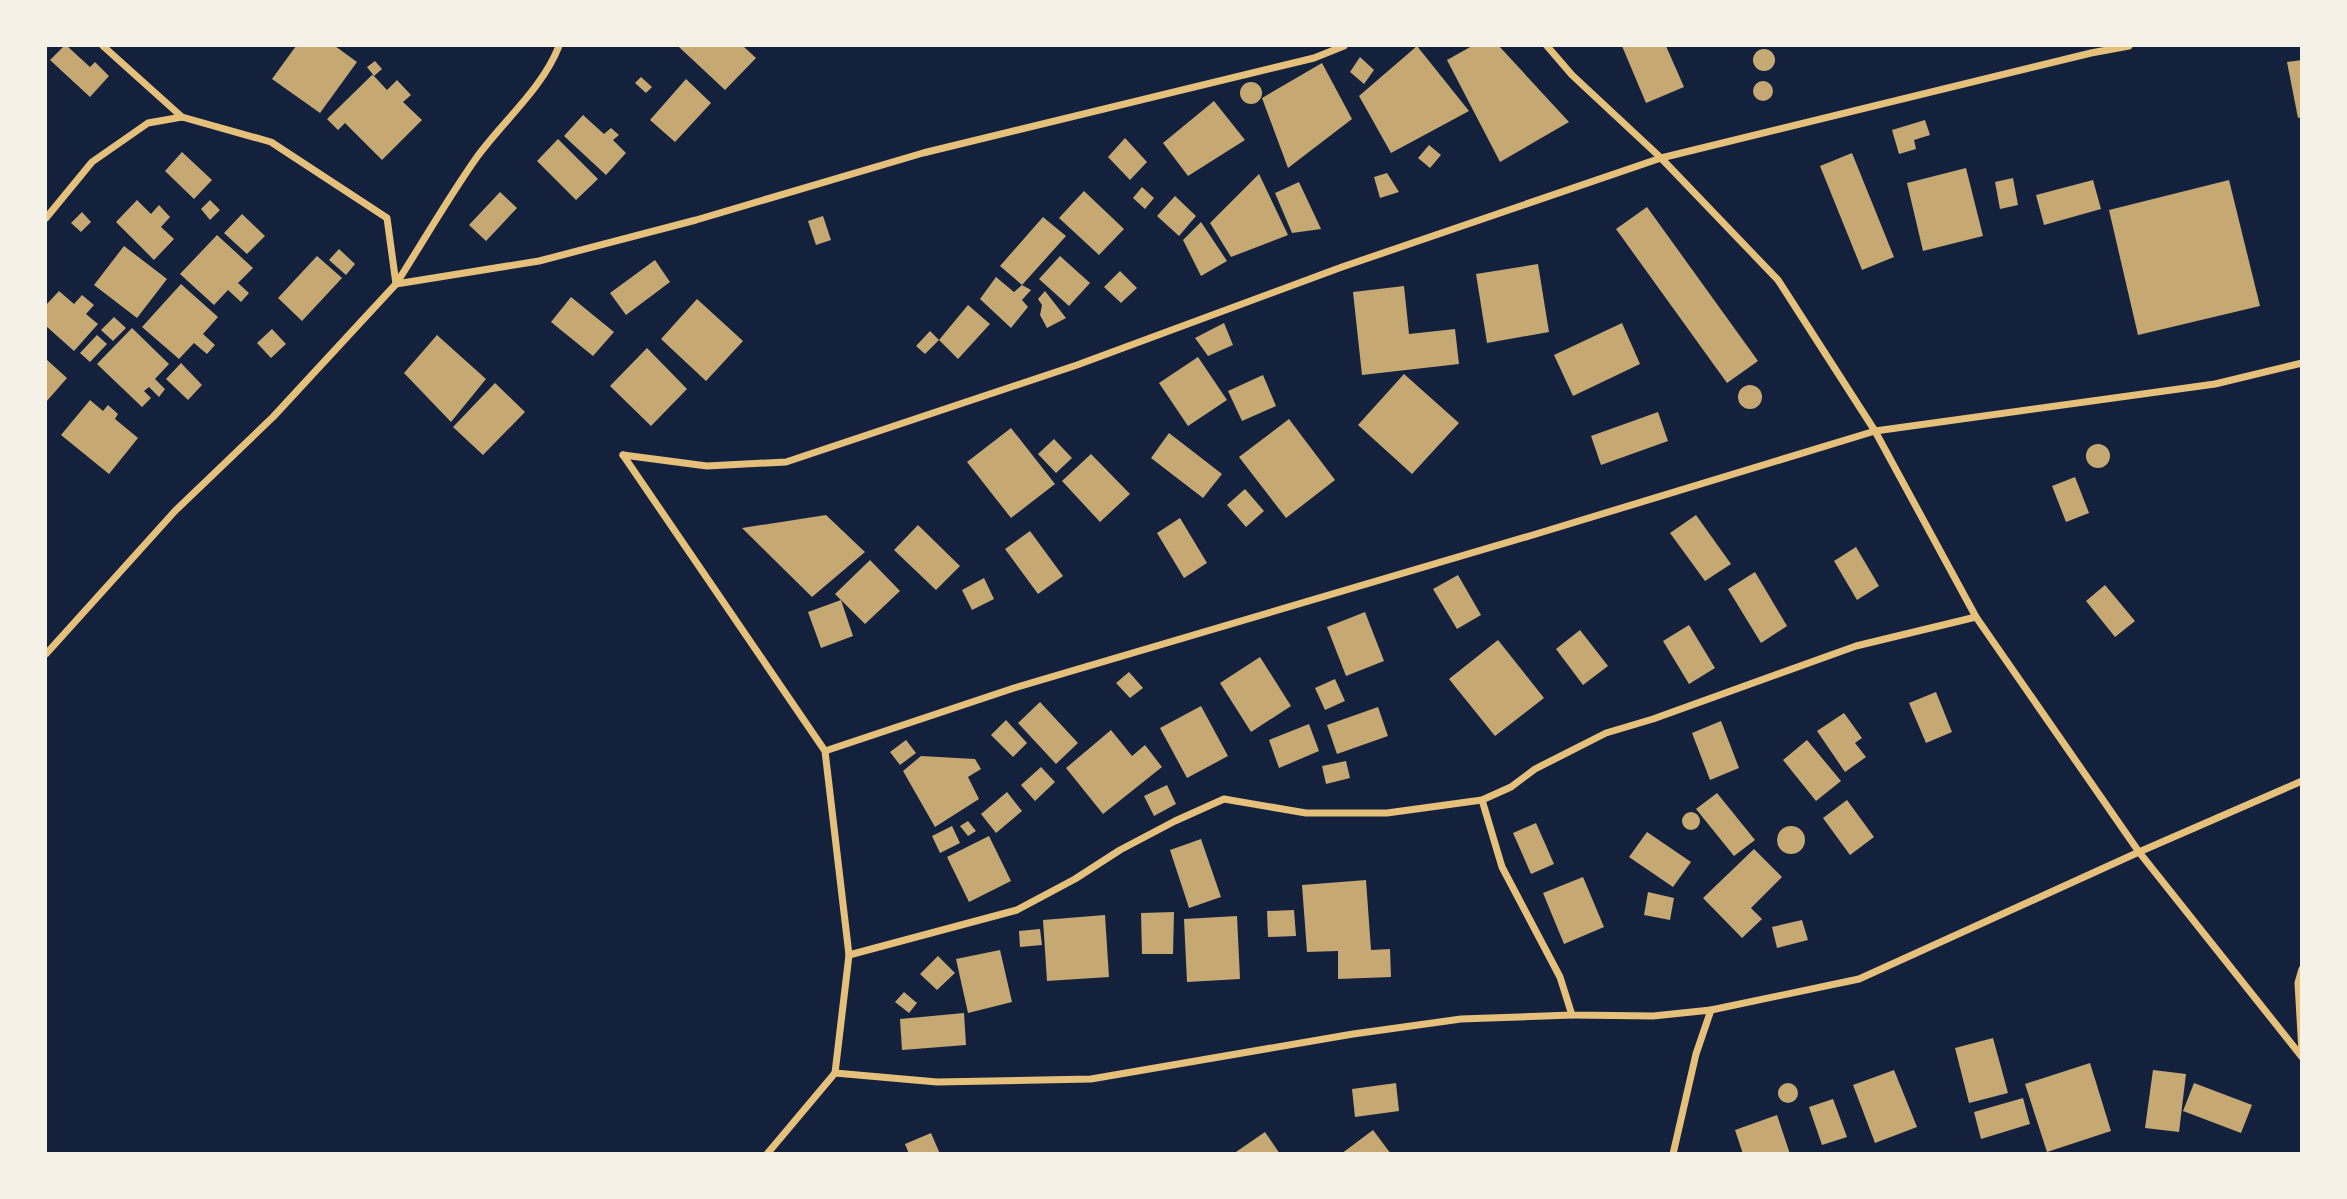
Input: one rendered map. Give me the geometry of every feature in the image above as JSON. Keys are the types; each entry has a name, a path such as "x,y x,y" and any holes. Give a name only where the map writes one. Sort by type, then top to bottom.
{"street":[{"path":"103,46 182,117"},
{"path":"46,654 174,511 273,417 396,284 477,157 534,89 559,46"},
{"path":"396,284 539,261 696,220 923,153 1314,58 1344,46"},
{"path":"1547,46 1572,75 1661,158 1778,280 1875,431 1976,617 2139,852 2301,1054"},
{"path":"767,1153 835,1073 849,955 825,751 623,455 708,466 786,462 1064,369 1342,267 1661,158 2091,52 2129,46"},
{"path":"46,218 92,162 148,123 182,117 271,142 387,218 396,284"},
{"path":"825,751 1014,688 1875,431 2215,384 2301,363"},
{"path":"849,955 1017,910 1075,879 1120,850 1224,799 1306,813 1387,813 1482,800 1511,787 1535,769 1606,733 1653,719 1856,646 1976,617"},
{"path":"835,1073 937,1082 1091,1079 1353,1034 1447,1021 1572,1015 1653,1016 1711,1010 1859,979 2301,781"},
{"path":"1482,800 1503,867 1560,977 1572,1015"},
{"path":"2301,969 2298,983 2301,1054"},
{"path":"1673,1153 1696,1054 1711,1010"}],"building":[{"path":"64,46 90,67 95,62 109,76 90,97 50,60"},
{"path":"296,46 335,46 357,62 320,113 272,79"},
{"path":"743,46 756,58 725,90 679,47"},
{"path":"1417,46 1469,111 1391,153 1359,96"},
{"path":"1472,46 1499,46 1569,122 1500,162 1447,60"},
{"path":"1622,46 1666,46 1684,87 1646,103"},
{"path":"1764,49 1772,52 1775,60 1772,68 1764,71 1756,68 1753,60 1756,52"},
{"path":"1360,57 1374,70 1364,84 1350,72"},
{"path":"2302,60 2302,117 2298,118 2287,62"},
{"path":"375,61 382,69 374,76 367,67"},
{"path":"1322,63 1352,119 1288,168 1262,98"},
{"path":"374,76 387,90 397,80 411,95 403,102 422,120 382,160 345,123 338,130 327,119"},
{"path":"641,77 652,87 646,93 635,83"},
{"path":"686,79 711,103 675,142 650,120"},
{"path":"1763,81 1770,84 1773,91 1770,98 1763,101 1756,98 1753,91 1756,84"},
{"path":"1251,82 1259,85 1262,93 1259,101 1251,104 1243,101 1240,93 1243,85"},
{"path":"1214,101 1245,140 1188,176 1163,143"},
{"path":"583,115 604,134 611,128 619,135 613,140 626,153 606,175 564,136"},
{"path":"1925,120 1930,135 1914,140 1916,149 1899,154 1892,130"},
{"path":"1125,138 1147,162 1130,180 1108,157"},
{"path":"558,139 598,179 576,200 537,161"},
{"path":"1429,145 1441,155 1430,168 1418,158"},
{"path":"182,152 212,180 194,199 165,171"},
{"path":"1852,153 1894,257 1862,270 1820,166"},
{"path":"1966,168 1983,236 1923,251 1907,183"},
{"path":"1387,173 1399,192 1380,198 1374,177"},
{"path":"1259,174 1288,235 1231,257 1210,223"},
{"path":"2013,178 2018,205 2000,209 1995,182"},
{"path":"2093,180 2101,209 2044,225 2036,195"},
{"path":"2229,180 2260,306 2138,335 2109,210"},
{"path":"1299,182 1321,229 1292,233 1275,193"},
{"path":"1142,187 1154,198 1145,209 1133,198"},
{"path":"1084,191 1124,229 1099,255 1059,218"},
{"path":"500,192 517,208 486,241 469,225"},
{"path":"1175,196 1196,216 1179,236 1157,216"},
{"path":"137,200 151,214 159,205 170,217 161,227 174,239 154,260 116,222"},
{"path":"210,200 220,210 210,220 201,209"},
{"path":"1647,207 1758,361 1727,383 1616,229"},
{"path":"82,212 91,222 81,232 71,223"},
{"path":"242,214 265,236 247,254 224,233"},
{"path":"823,216 831,240 816,245 808,221"},
{"path":"1043,217 1066,236 1022,285 1000,266"},
{"path":"1201,222 1227,261 1201,276 1183,240"},
{"path":"217,235 253,268 238,283 249,293 241,302 228,290 214,305 180,274"},
{"path":"124,246 167,279 137,318 94,285"},
{"path":"339,249 355,264 346,275 329,260"},
{"path":"317,256 342,278 302,321 278,298"},
{"path":"1060,256 1090,283 1069,306 1039,279"},
{"path":"655,260 670,282 626,315 610,293"},
{"path":"1538,264 1549,332 1487,343 1476,274"},
{"path":"1120,271 1137,288 1121,303 1104,287"},
{"path":"996,277 1014,292 1022,285 1031,290 1022,300 1028,307 1011,328 980,299"},
{"path":"181,284 218,317 203,334 215,345 207,354 194,343 179,359 142,327"},
{"path":"1404,286 1409,334 1455,329 1459,364 1362,375 1353,292"},
{"path":"59,291 74,304 82,295 94,305 86,314 98,324 74,351 46,326 46,305"},
{"path":"1045,291 1066,318 1047,328 1040,315 1042,305 1038,299"},
{"path":"571,297 614,332 593,356 551,322"},
{"path":"697,299 743,341 706,381 661,339"},
{"path":"968,305 990,324 958,359 939,340"},
{"path":"114,317 126,328 113,341 101,330"},
{"path":"1224,323 1233,345 1208,356 1195,338"},
{"path":"1622,323 1640,364 1573,396 1554,355"},
{"path":"132,328 169,364 155,379 165,389 159,397 149,387 144,391 151,398 142,407 97,364"},
{"path":"272,329 286,344 271,358 257,343"},
{"path":"930,331 939,340 925,354 916,346"},
{"path":"97,335 107,344 90,362 80,353"},
{"path":"437,335 486,379 451,422 404,373"},
{"path":"647,348 687,389 651,426 610,386"},
{"path":"1198,357 1227,400 1188,426 1159,383"},
{"path":"46,359 67,378 46,402"},
{"path":"181,363 202,385 188,400 166,379"},
{"path":"1404,374 1459,423 1412,474 1358,425"},
{"path":"1263,375 1276,406 1242,421 1228,391"},
{"path":"495,383 525,412 483,455 453,427"},
{"path":"1750,385 1759,388 1762,397 1759,406 1750,409 1741,406 1738,397 1741,388"},
{"path":"90,400 103,411 108,405 118,414 115,419 138,438 109,474 61,435"},
{"path":"1658,412 1668,441 1601,465 1591,436"},
{"path":"1289,419 1335,480 1286,518 1239,457"},
{"path":"1011,428 1055,484 1011,518 967,462"},
{"path":"1169,433 1222,474 1203,498 1151,458"},
{"path":"1054,439 1072,458 1056,473 1038,454"},
{"path":"2098,444 2109,451 2110,456 2103,467 2098,468 2087,461 2086,456 2093,445"},
{"path":"1091,454 1130,494 1100,522 1062,481"},
{"path":"2075,477 2089,513 2066,522 2052,486"},
{"path":"1245,489 1264,511 1246,527 1227,505"},
{"path":"826,515 865,552 812,597 742,528"},
{"path":"1696,515 1731,564 1705,581 1670,533"},
{"path":"1180,518 1207,563 1184,578 1157,533"},
{"path":"918,525 960,566 936,590 894,550"},
{"path":"1030,531 1063,576 1038,594 1005,549"},
{"path":"1856,547 1879,586 1857,600 1834,561"},
{"path":"870,560 900,591 865,624 835,594"},
{"path":"1755,572 1787,626 1761,643 1728,589"},
{"path":"1458,575 1481,615 1457,629 1433,589"},
{"path":"984,578 994,599 972,610 962,590"},
{"path":"2105,585 2135,621 2115,637 2086,601"},
{"path":"841,600 853,636 821,648 808,612"},
{"path":"1365,612 1384,661 1346,676 1327,627"},
{"path":"1689,625 1715,668 1689,684 1663,641"},
{"path":"1580,630 1608,666 1583,685 1556,649"},
{"path":"1498,640 1544,698 1495,736 1449,679"},
{"path":"1260,657 1291,706 1251,732 1220,683"},
{"path":"1129,672 1143,688 1130,698 1116,683"},
{"path":"1335,679 1345,701 1325,710 1315,688"},
{"path":"1936,692 1952,732 1926,743 1909,703"},
{"path":"1040,702 1078,743 1056,764 1018,723"},
{"path":"1201,706 1228,756 1187,778 1160,728"},
{"path":"1378,707 1388,736 1337,754 1327,725"},
{"path":"1844,713 1862,738 1855,743 1866,757 1845,772 1817,731"},
{"path":"1006,720 1027,743 1013,757 991,735"},
{"path":"1721,721 1739,768 1710,780 1692,733"},
{"path":"1309,724 1319,751 1279,768 1269,740"},
{"path":"1111,730 1132,756 1145,745 1162,767 1103,814 1066,768"},
{"path":"906,740 916,753 900,765 890,752"},
{"path":"1807,740 1841,781 1816,801 1783,760"},
{"path":"921,756 975,759 981,769 968,777 979,799 935,827 903,771"},
{"path":"1346,761 1350,778 1326,784 1322,766"},
{"path":"1041,767 1055,782 1035,801 1021,785"},
{"path":"1167,785 1176,804 1154,816 1144,796"},
{"path":"1007,792 1022,811 996,833 981,814"},
{"path":"1717,793 1755,840 1734,856 1696,809"},
{"path":"1847,800 1874,837 1850,855 1823,818"},
{"path":"1687,812 1695,812 1700,821 1698,828 1687,830 1682,825 1682,817"},
{"path":"968,821 976,831 968,836 960,826"},
{"path":"1536,823 1554,864 1531,874 1513,833"},
{"path":"952,826 960,843 940,853 932,836"},
{"path":"1791,826 1801,830 1805,840 1801,850 1791,854 1781,850 1777,840 1781,830"},
{"path":"1647,832 1691,862 1673,887 1629,857"},
{"path":"989,836 1011,881 969,902 947,857"},
{"path":"1201,839 1221,897 1189,908 1170,850"},
{"path":"1754,849 1782,877 1751,908 1762,919 1742,938 1703,898"},
{"path":"1583,877 1604,927 1564,944 1543,893"},
{"path":"1366,880 1371,950 1390,949 1391,977 1338,979 1338,951 1307,952 1302,885"},
{"path":"1648,892 1674,898 1670,920 1644,915"},
{"path":"1294,910 1296,936 1268,937 1267,911"},
{"path":"1174,912 1173,954 1142,954 1141,913"},
{"path":"1105,915 1109,977 1047,981 1043,920"},
{"path":"1237,916 1240,979 1187,982 1184,919"},
{"path":"1802,920 1808,940 1777,948 1772,927"},
{"path":"1040,929 1042,945 1020,947 1019,931"},
{"path":"1000,950 1012,1002 968,1013 956,959"},
{"path":"938,956 955,973 937,990 920,974"},
{"path":"904,992 917,1003 909,1013 895,1002"},
{"path":"964,1013 966,1045 902,1050 900,1019"},
{"path":"1993,1038 2008,1093 1969,1103 1955,1048"},
{"path":"2090,1063 2111,1131 2047,1152 2025,1084"},
{"path":"1894,1070 1917,1127 1875,1143 1853,1085"},
{"path":"2153,1070 2186,1074 2179,1132 2145,1128"},
{"path":"1396,1083 1399,1111 1355,1117 1352,1089"},
{"path":"1784,1083 1792,1083 1798,1093 1792,1103 1784,1103 1778,1097 1778,1089"},
{"path":"2194,1083 2252,1105 2241,1133 2183,1111"},
{"path":"2023,1098 2030,1124 1981,1139 1974,1112"},
{"path":"1833,1099 1847,1137 1822,1145 1809,1107"},
{"path":"1777,1115 1790,1154 1743,1154 1735,1130"},
{"path":"1373,1130 1391,1154 1341,1154"},
{"path":"1265,1132 1280,1154 1233,1154"},
{"path":"931,1133 940,1154 909,1154 905,1144"}]}
